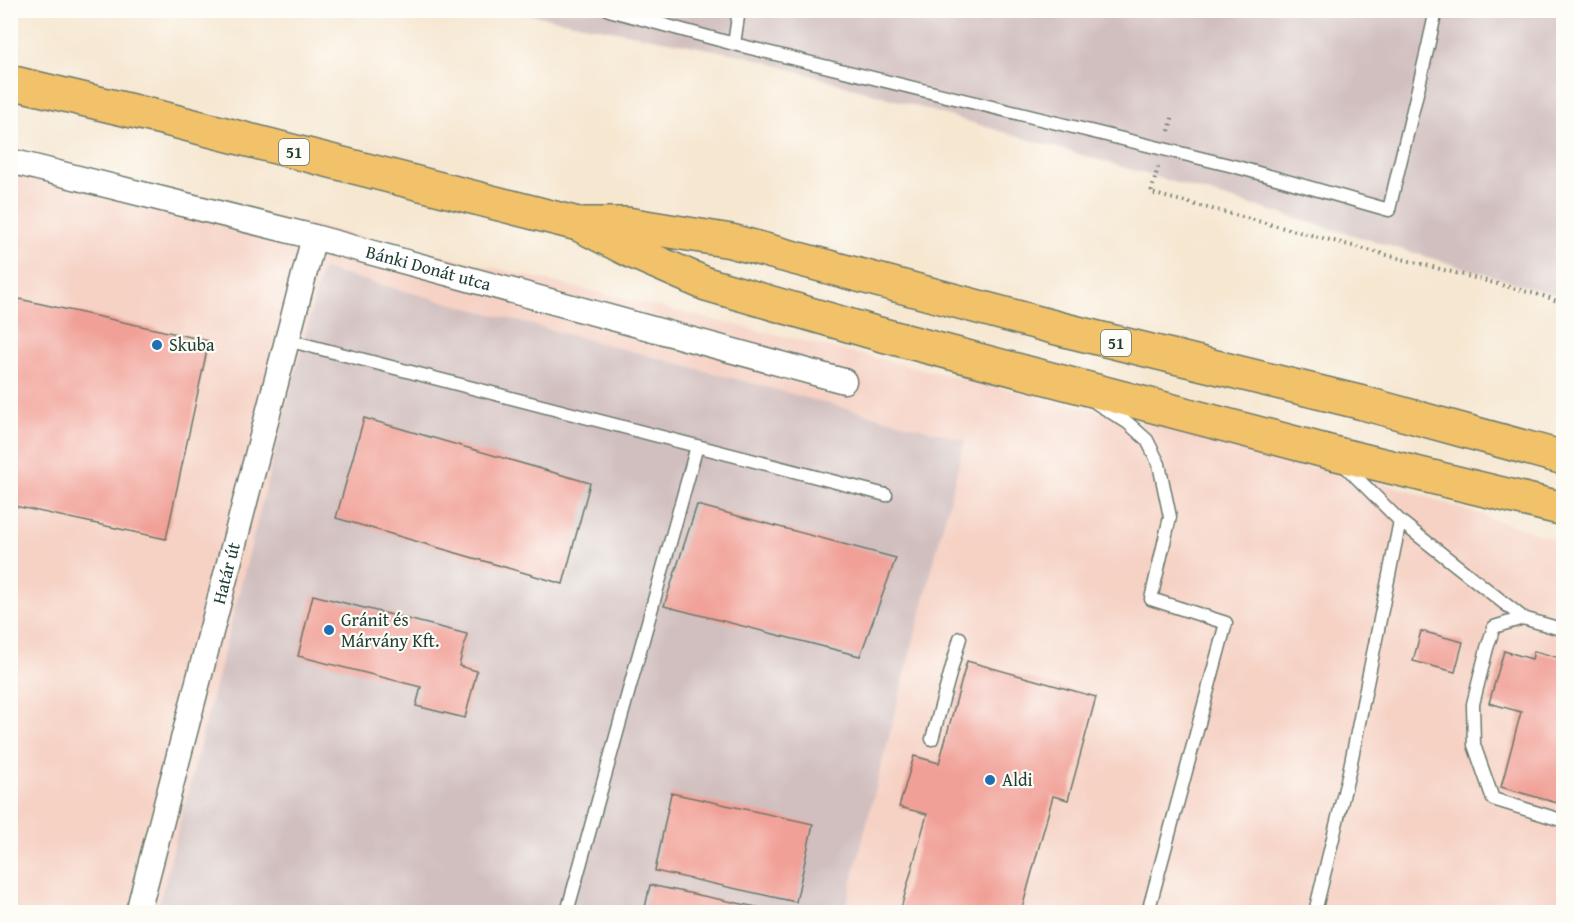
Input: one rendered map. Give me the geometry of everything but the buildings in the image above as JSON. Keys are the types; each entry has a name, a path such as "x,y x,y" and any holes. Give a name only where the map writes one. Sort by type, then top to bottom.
{"main road":[{"name":"51","path":"10,82 186,124 578,224 633,252 706,284 1062,382 1333,453 1563,509"},
{"name":"51","path":"578,224 627,224 732,241 1061,329 1363,403 1563,458"}],"street":[{"name":"Bánki Donát utca","path":"10,161 314,237 844,381"},
{"name":"Határ út","path":"138,912 314,237"}],"lane":[{"path":"609,10 734,44 1237,167 1389,210 1436,10"},
{"path":"734,44 739,10"},
{"path":"287,340 886,495"},
{"path":"1062,382 1128,423 1147,440 1159,464 1170,517 1151,599 1226,623 1148,912"},
{"path":"567,912 697,446"},
{"path":"1333,453 1400,521 1523,618 1563,630"},
{"path":"1315,912 1349,772 1400,521"},
{"path":"1523,618 1494,627 1486,648 1473,704 1474,745 1493,800 1563,821"},
{"path":"932,739 960,638"}],"path":[{"path":"1173,114 1151,193 1547,297 1563,304"}],"shaded area":[{"path":"511,11 1563,11 1563,297 746,56"},
{"path":"11,154 1333,466 1563,542 1563,912 11,912"},
{"path":"322,269 965,440 844,912 157,912"}],"place":[{"name":"Skuba","path":"157,345"},
{"name":"Gránit és Márvány Kft.","path":"329,630"},
{"name":"Aldi","path":"990,780"}]}
